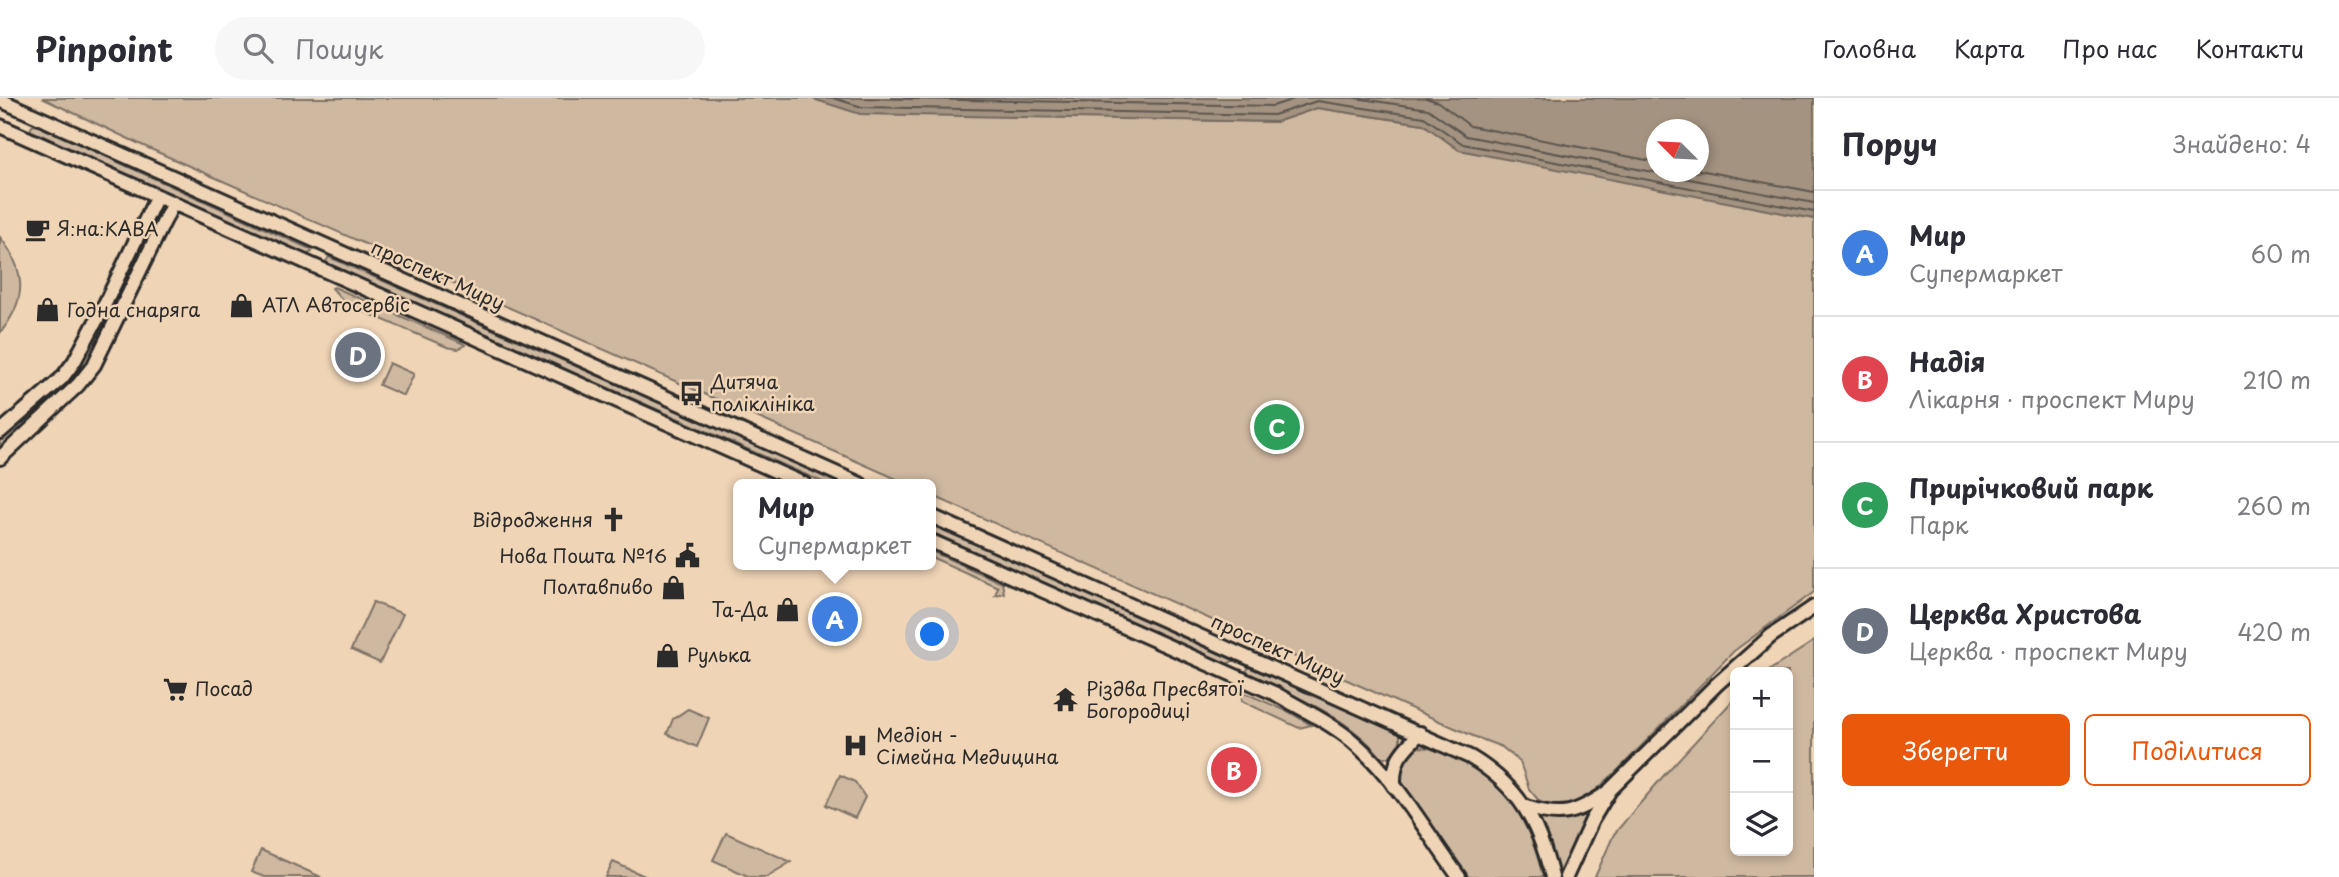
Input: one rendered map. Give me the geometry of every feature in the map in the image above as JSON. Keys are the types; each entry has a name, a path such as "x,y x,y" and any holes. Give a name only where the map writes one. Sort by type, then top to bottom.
{"main road":[{"name":"проспект Миру","path":"0,100 848,479"},
{"path":"18,134 28,111"},
{"path":"0,126 793,479"},
{"path":"0,432 62,378 74,362 157,196"},
{"path":"0,458 78,385 94,365 173,203"},
{"path":"312,265 322,245"},
{"name":"проспект Миру","path":"936,518 1420,733 1485,765 1507,784 1526,807 1552,877"},
{"path":"936,543 1276,694 1322,720 1356,744 1377,765 1459,877"},
{"path":"1526,807 1562,815 1578,810 1610,790 1717,684 1771,636 1814,607"},
{"path":"1235,676 1245,655"},
{"path":"1394,786 1393,769 1397,759 1420,733"},
{"path":"1566,877 1591,820 1610,790"}],"shaded area":[{"path":"42,98 822,98 1007,116 1276,122 1317,108 1424,124 1455,147 1651,187 1662,188 1676,182 1709,182 1709,180 1742,205 1814,219 1814,592 1734,651 1617,771 1584,801 1571,805 1556,806 1540,802 1529,789 1520,762 1502,747 936,497 936,479 897,479 146,147"},
{"path":"36,125 312,252 306,255 30,130"},
{"path":"154,217 159,221 89,363 81,374 0,450 0,440 62,384"},
{"path":"0,237 15,262 20,285 15,309 0,333"},
{"path":"329,257 831,479 816,479 325,263"},
{"path":"332,288 465,345 458,349 447,347 346,304"},
{"path":"389,363 414,374 404,396 379,385"},
{"path":"936,526 1235,660 1227,664 936,534"},
{"path":"936,553 1002,583 1004,593 995,595 998,587 936,559"},
{"path":"373,602 403,614 380,663 351,650"},
{"path":"1814,641 1814,877 1595,877 1614,834 1730,703 1730,856 1793,856 1793,667 1775,667"},
{"path":"1249,667 1400,734 1400,742 1389,757 1381,757 1352,729 1335,718 1300,698 1245,673"},
{"path":"1245,693 1311,725 1299,728 1242,701 1242,695"},
{"path":"688,709 709,718 697,747 667,734 673,719"},
{"path":"1420,747 1446,754 1479,771 1506,795 1525,824 1543,877 1469,877 1400,777 1401,759 1411,750"},
{"path":"840,775 855,782 865,797 855,818 826,805"},
{"path":"1591,810 1571,849 1561,877 1557,877 1552,847 1540,819 1563,819"},
{"path":"726,833 791,862 766,877 750,877 713,860"},
{"path":"261,850 321,877 264,877 251,872"},
{"path":"613,862 647,877 606,877"}],"water":[{"path":"810,98 1814,98 1814,219 1459,150 1423,124 1317,108 1276,122 860,114"}],"place":[{"name":"Я:на:КАВА","path":"37,229"},
{"name":"АТЛ Автосервіс","path":"242,305"},
{"name":"Годна снаряга","path":"47,310"},
{"name":"Церква Христова","path":"358,355"},
{"name":"Дитяча поліклініка","path":"691,393"},
{"name":"Прирічковий парк","path":"1277,427"},
{"name":"Відродження","path":"613,520"},
{"name":"Нова Пошта №16","path":"687,556"},
{"name":"Полтавпиво","path":"673,587"},
{"name":"Та-Да","path":"788,610"},
{"name":"Мир","path":"835,619"},
{"name":"Рулька","path":"667,655"},
{"name":"Посад","path":"175,689"},
{"name":"Різдва Пресвятої Богородиці","path":"1066,700"},
{"name":"Медіон - Сімейна Медицина","path":"856,746"},
{"name":"Надія","path":"1234,770"}]}
